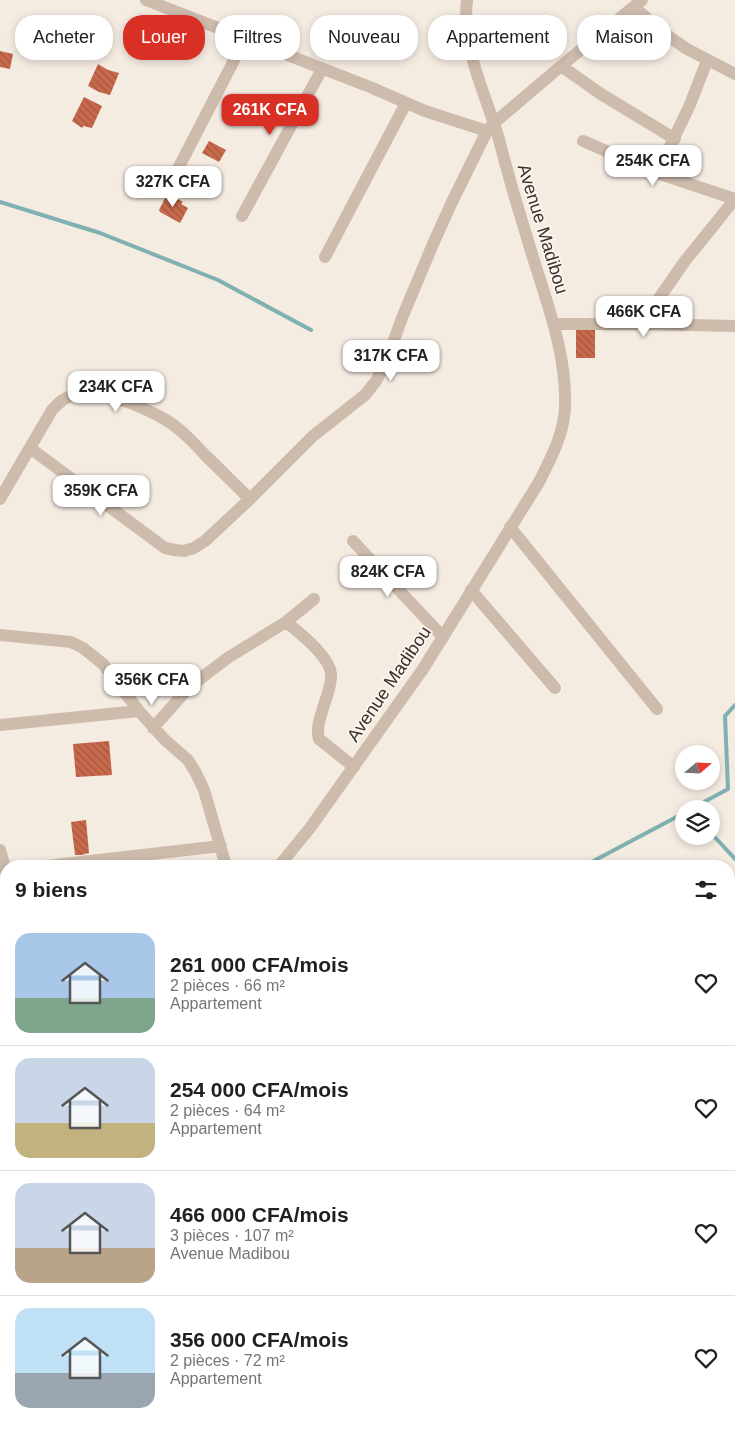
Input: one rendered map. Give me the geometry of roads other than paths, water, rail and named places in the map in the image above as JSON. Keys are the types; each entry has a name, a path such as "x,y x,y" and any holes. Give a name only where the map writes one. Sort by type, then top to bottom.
{"street":[{"path":"146,0 215,27"},
{"name":"Avenue Madibou","path":"284,860 310,828 408,691 539,482 552,457 561,432 565,408 564,380 559,346 554,324 491,127 471,56 466,30 467,0"},
{"path":"30,448 165,548 175,550 194,548 205,541 250,499 313,436 365,395 376,381 386,362 402,318 452,202 491,127 638,3 665,34 687,50 735,74"},
{"path":"166,192 234,60"},
{"path":"299,60 452,121 491,127"},
{"path":"657,174 675,139 707,61"},
{"path":"561,66 601,94 675,139"},
{"path":"242,216 322,69"},
{"path":"325,257 406,103"},
{"path":"583,141 657,174 735,199 686,261 642,324"},
{"path":"554,324 735,326"},
{"path":"0,499 52,410 70,396 79,393 94,393 117,399 166,420 189,438 250,499"},
{"path":"510,527 657,709"},
{"path":"353,541 442,636"},
{"path":"471,590 555,688"},
{"path":"153,728 180,697 205,675 229,657 286,622 314,600"},
{"path":"286,622 302,635 328,664 331,671 331,680 318,728 319,739 354,767"},
{"path":"0,635 71,642 83,648 103,664 153,728 188,760 204,790 224,860"},
{"path":"0,725 139,711"},
{"path":"98,860 220,846"}],"waterway":[{"path":"0,202 100,233 218,280 311,330"},
{"path":"708,800 728,789 725,716 735,705"},
{"path":"595,860 675,818"},
{"path":"720,843 735,859"}]}
